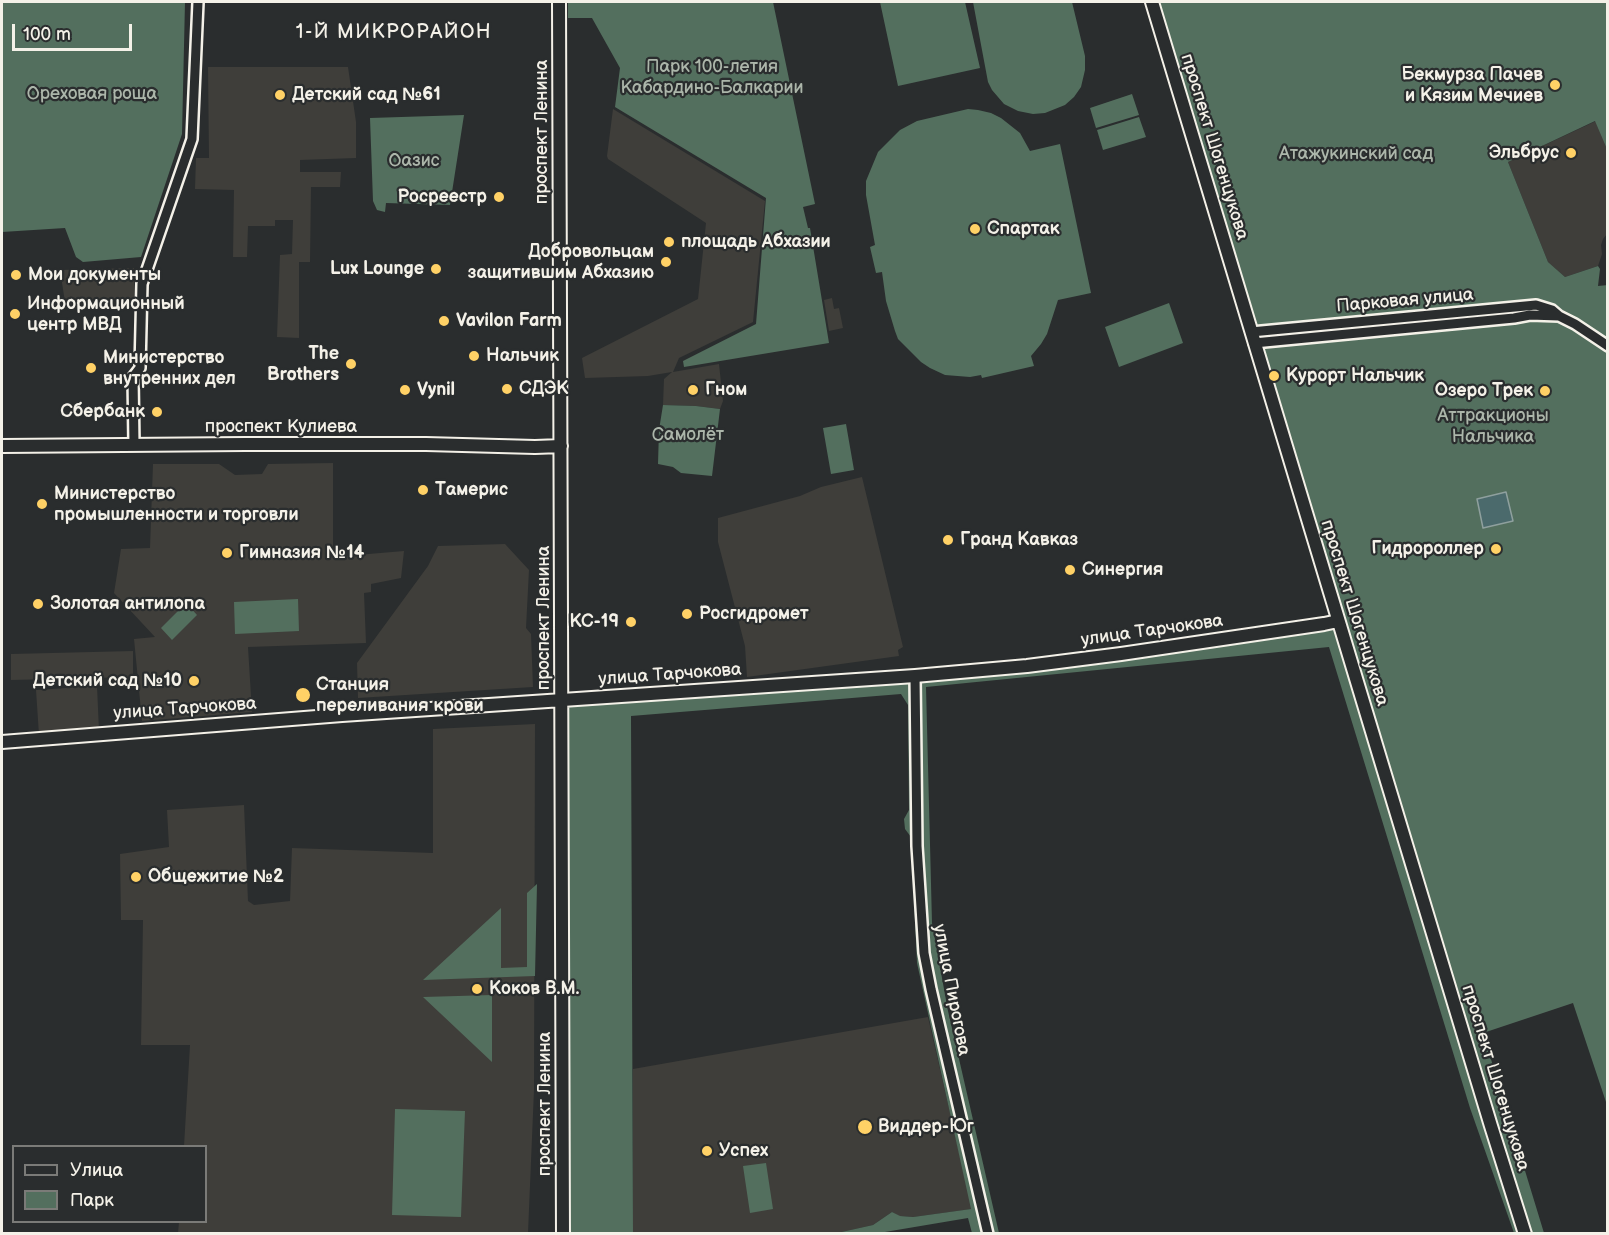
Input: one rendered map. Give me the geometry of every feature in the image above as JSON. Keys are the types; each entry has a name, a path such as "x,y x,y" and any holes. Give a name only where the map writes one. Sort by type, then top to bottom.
{"street":[{"path":"134,446 133,377 140,368 142,284 192,139 198,2"},
{"name":"проспект Ленина","path":"559,2 563,1233"},
{"name":"проспект Шогенцукова","path":"1152,2 1487,1115 1525,1233"},
{"name":"Парковая улица","path":"1252,338 1536,305 1552,310 1608,346"},
{"name":"проспект Кулиева","path":"2,446 426,444 561,446"},
{"name":"улица Тарчокова","path":"2,742 342,715 915,676 1028,666 1338,621"},
{"name":"улица Пирогова","path":"915,676 917,846 924,953 988,1233"}],"shaded area":[{"path":"208,67 348,67 356,122 356,158 300,160 300,172 341,172 340,187 311,187 310,262 299,262 299,338 277,337 280,255 292,254 293,220 275,220 275,226 248,226 247,257 233,257 234,190 195,189 196,158 209,158"},
{"path":"613,109 765,201 753,322 679,358 673,372 719,364 723,401 720,409 663,405 664,379 672,372 648,376 585,378 582,358 698,299 706,223 608,159"},
{"name":"Эльбрус","path":"1596,121 1608,149 1607,234 1601,245 1602,254 1598,266 1565,277 1548,262 1508,162"},
{"path":"134,268 135,302 65,302 60,270"},
{"path":"832,298 834,309 839,308 843,328 829,331 824,300"},
{"name":"Гимназия №14","path":"333,463 333,557 404,551 401,578 371,584 371,592 364,593 366,643 248,647 252,712 142,721 134,639 155,637 114,593 121,549 150,548 153,464 219,464 235,475 262,474 268,464"},
{"path":"862,477 903,647 898,650 899,656 747,677 745,646 718,542 718,518"},
{"path":"505,544 529,570 526,628 531,634 533,687 358,698 357,663 428,566 438,546"},
{"path":"133,651 133,677 11,680 11,654"},
{"path":"97,686 99,731 39,735 36,690"},
{"path":"535,724 534,1090 528,1233 178,1233 179,1223 207,1223 207,1145 184,1145 190,1045 141,1045 143,920 121,920 120,854 169,847 167,810 244,805 248,901 254,905 290,901 292,848 433,853 433,729"},
{"path":"928,1017 972,1209 913,1217 899,1216 892,1212 873,1225 837,1233 633,1233 633,1069"}],"green space":[{"name":"Ореховая роща","path":"2,2 185,2 182,134 141,257 83,262 76,257 65,228 2,232"},
{"name":"Парк 100-летия Кабардино-Балкарии","path":"568,2 773,2 815,204 803,207 808,228 810,228 829,343 684,367 683,361 756,324 766,198 615,107 620,68 592,18 568,18"},
{"path":"880,2 965,2 980,68 898,86"},
{"path":"973,2 1072,2 1085,56 1081,87 1074,97 1065,105 1045,113 1033,114 1018,111 1004,104 988,82"},
{"name":"Атажукинский сад","path":"1152,2 1607,2 1607,149 1595,121 1508,162 1548,262 1565,277 1598,266 1600,269 1598,286 1608,285 1607,1105 1573,1003 1483,1033 1544,1233 1514,1233 1470,1108 1329,647 926,687 932,923 948,1011 999,1233 972,1233 968,1218 879,1233 837,1233 873,1225 892,1212 900,1216 913,1217 971,1209 917,963 911,837 905,829 904,819 909,810 908,705 901,694 631,716 633,1233 563,1233 562,700 915,676 1337,621"},
{"path":"1132,94 1139,115 1096,128 1090,108"},
{"name":"Спартак","path":"968,109 991,113 1001,118 1020,133 1030,151 1060,144 1091,293 1058,300 1047,334 1031,356 1034,366 982,378 981,375 970,377 945,375 921,362 898,339 886,301 882,272 876,273 870,247 875,245 866,195 866,181 878,152 900,130 917,121"},
{"name":"Оазис","path":"464,115 450,205 386,203 385,212 377,210 373,201 370,118"},
{"path":"1139,117 1146,137 1103,150 1097,130"},
{"path":"1169,303 1183,343 1119,367 1105,327"},
{"name":"Самолёт","path":"663,405 720,409 712,476 681,473 673,467 658,464 659,430"},
{"path":"846,424 854,470 831,474 823,428"},
{"path":"298,599 299,631 235,634 234,602"},
{"path":"186,603 197,615 172,640 161,628"},
{"path":"537,884 535,976 423,980 501,908 501,968 527,967 527,893"},
{"path":"492,995 492,1062 423,997"},
{"path":"395,1109 465,1111 461,1217 392,1215"},
{"path":"766,1163 773,1209 750,1213 743,1166"}],"water":[{"path":"1506,492 1513,521 1483,528 1477,499"}],"place":[{"name":"Бекмурза Пачев и Кязим Мечиев","path":"1555,85"},
{"name":"Детский сад №61","path":"280,95"},
{"name":"Эльбрус","path":"1571,153"},
{"name":"Росреестр","path":"499,197"},
{"name":"Спартак","path":"975,229"},
{"name":"площадь Абхазии","path":"669,242"},
{"name":"Добровольцам защитившим Абхазию","path":"666,262"},
{"name":"Lux Lounge","path":"436,269"},
{"name":"Мои документы","path":"16,275"},
{"name":"Информационный центр МВД","path":"15,314"},
{"name":"Vavilon Farm","path":"444,321"},
{"name":"Нальчик","path":"474,356"},
{"name":"The Brothers","path":"351,364"},
{"name":"Министерство внутренних дел","path":"91,368"},
{"name":"Курорт Нальчик","path":"1274,376"},
{"name":"СДЭК","path":"507,389"},
{"name":"Vynil","path":"405,390"},
{"name":"Гном","path":"693,390"},
{"name":"Озеро Трек","path":"1545,391"},
{"name":"Сбербанк","path":"157,412"},
{"name":"Тамерис","path":"423,490"},
{"name":"Министерство промышленности и торговли","path":"42,504"},
{"name":"Гранд Кавказ","path":"948,540"},
{"name":"Гидророллер","path":"1496,549"},
{"name":"Гимназия №14","path":"227,553"},
{"name":"Синергия","path":"1070,570"},
{"name":"Золотая антилопа","path":"38,604"},
{"name":"Росгидромет","path":"687,614"},
{"name":"КС-19","path":"631,622"},
{"name":"Детский сад №10","path":"194,681"},
{"name":"Станция переливания крови","path":"303,695"},
{"name":"Общежитие №2","path":"136,877"},
{"name":"Коков В.М.","path":"477,989"},
{"name":"Виддер-Юг","path":"865,1127"},
{"name":"Успех","path":"707,1151"}],"district":[{"name":"1-Й МИКРОРАЙОН","path":"394,33"}],"park label":[{"name":"Аттракционы Нальчика","path":"1493,426"}]}
